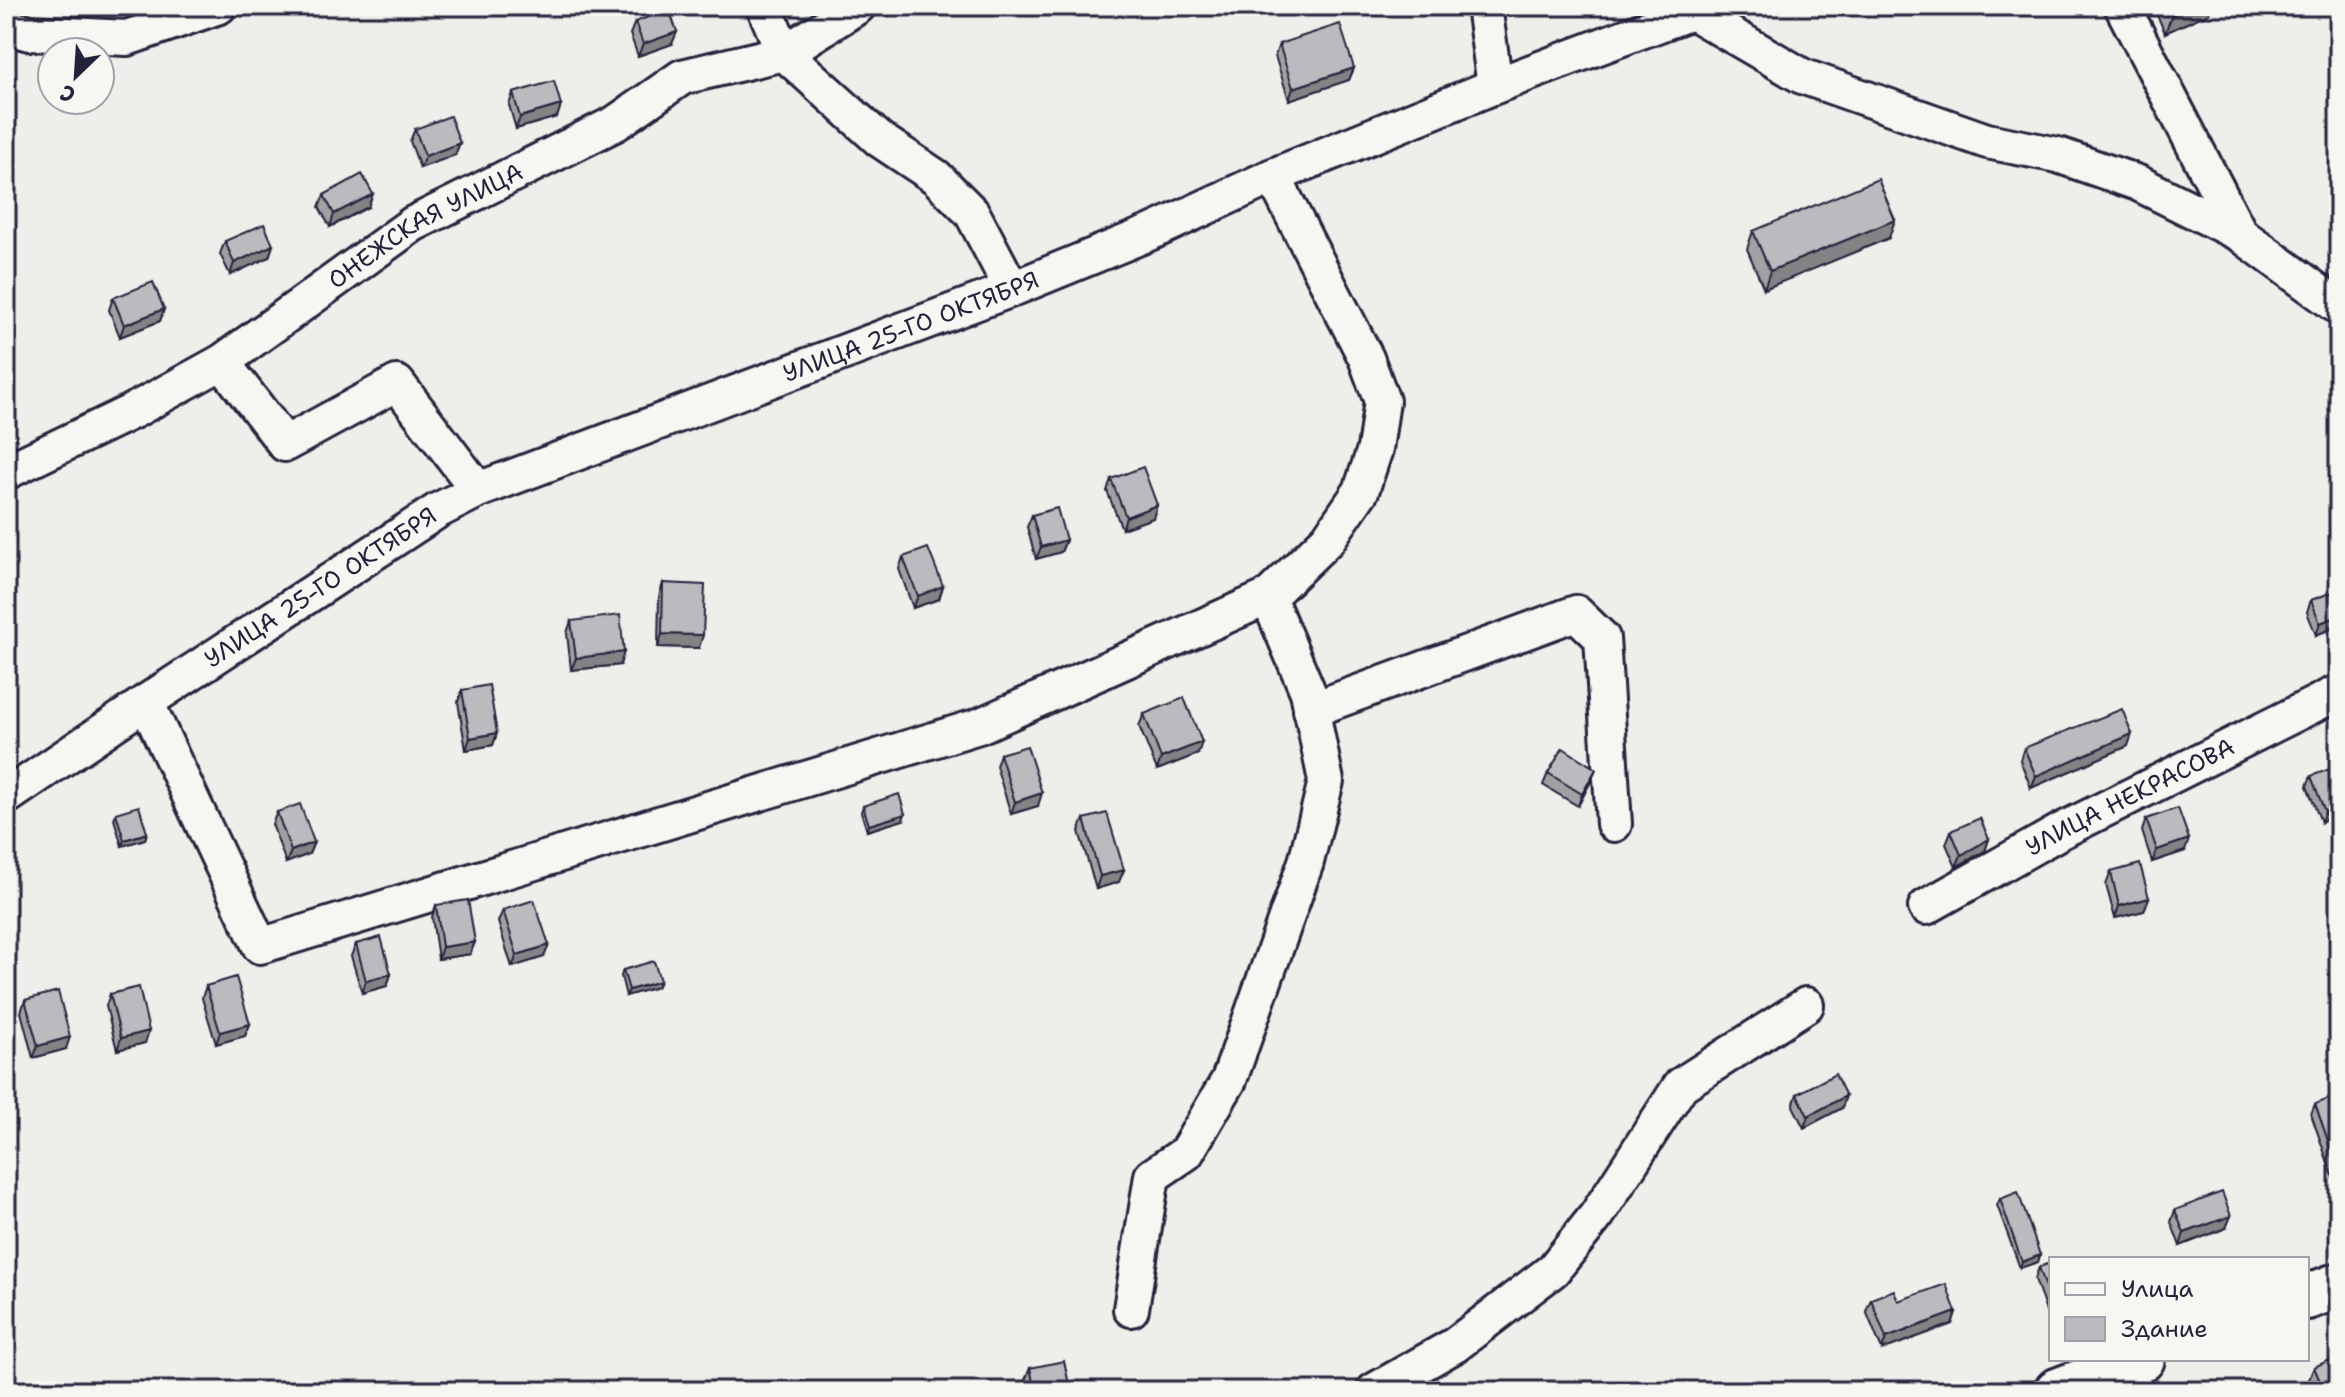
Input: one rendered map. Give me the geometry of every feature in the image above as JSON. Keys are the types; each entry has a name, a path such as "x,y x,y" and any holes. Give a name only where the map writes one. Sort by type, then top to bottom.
{"main road":[{"path":"2309,1296 2339,1285"},
{"path":"2057,1391 2137,1361"}],"street":[{"path":"6,27 30,33 127,38 219,6"},
{"path":"764,6 784,53 879,139 936,177 972,213 1012,289"},
{"name":"ОНЕЖСКАЯ УЛИЦА","path":"6,472 133,411 222,362 413,224 616,123 682,77 784,53 858,6"},
{"path":"1484,6 1495,86"},
{"path":"2122,6 2240,234"},
{"path":"1694,8 1802,76 1987,141 2058,155 2138,183 2240,234 2339,307"},
{"name":"УЛИЦА 25-ГО ОКТЯБРЯ","path":"6,797 437,511 478,490 1012,289 1154,231 1273,176 1694,8"},
{"path":"146,702 260,946 979,726 1268,597 1328,539 1361,491 1375,449 1382,401 1366,358 1273,176"},
{"path":"222,362 285,444 397,383 478,490"},
{"path":"1131,1309 1152,1176 1186,1153 1229,1080 1306,862 1326,781 1308,692 1268,597"},
{"path":"1311,710 1576,613 1602,638 1614,824"},
{"name":"УЛИЦА НЕКРАСОВА","path":"1926,907 2061,831 2339,692"},
{"path":"1374,1391 1455,1345 1553,1270 1597,1215 1681,1085 1806,1005"}],"building":[{"path":"2168,6 2191,6 2172,15"},
{"path":"669,9 677,32 643,44 635,22"},
{"path":"1340,24 1354,68 1293,88 1279,44"},
{"path":"554,81 561,105 520,117 513,93"},
{"path":"450,116 460,143 425,156 415,129"},
{"path":"362,174 373,194 334,214 324,195"},
{"path":"1878,179 1895,220 1770,271 1753,231"},
{"path":"264,224 273,245 234,263 225,241"},
{"path":"153,282 164,309 124,325 113,298"},
{"path":"1143,467 1157,505 1126,517 1111,479"},
{"path":"1057,508 1066,540 1041,547 1032,515"},
{"path":"928,548 943,586 918,596 903,557"},
{"path":"663,583 705,585 703,635 662,634"},
{"path":"2339,590 2339,616 2320,623 2311,600"},
{"path":"620,615 624,652 576,658 571,621"},
{"path":"489,685 497,733 470,738 462,690"},
{"path":"1184,698 1202,742 1161,758 1144,714"},
{"path":"2122,709 2132,734 2036,776 2024,748"},
{"path":"1027,746 1042,793 1015,802 1000,754"},
{"path":"1563,748 1596,769 1582,794 1548,773"},
{"path":"2330,769 2333,776 2339,773 2339,806 2325,812 2311,776"},
{"path":"899,794 905,814 869,825 863,806"},
{"path":"300,804 314,842 291,851 277,812"},
{"path":"139,806 147,833 124,840 116,813"},
{"path":"2178,808 2189,839 2157,850 2146,819"},
{"path":"1107,813 1124,870 1100,876 1084,819"},
{"path":"1980,818 1989,839 1961,855 1951,831"},
{"path":"2140,864 2149,898 2119,906 2111,872"},
{"path":"468,900 475,942 442,947 436,905"},
{"path":"534,900 549,945 517,955 503,910"},
{"path":"381,937 391,974 366,981 356,944"},
{"path":"654,961 660,981 629,990 623,970"},
{"path":"236,977 250,1024 220,1032 206,986"},
{"path":"139,987 149,1031 121,1038 110,994"},
{"path":"58,991 70,1037 38,1046 25,1000"},
{"path":"1835,1074 1846,1096 1808,1116 1797,1094"},
{"path":"2333,1097 2339,1114 2339,1166 2315,1104"},
{"path":"2018,1192 2040,1255 2022,1262 2000,1199"},
{"path":"2222,1192 2231,1216 2184,1233 2175,1210"},
{"path":"2049,1264 2049,1295 2039,1267"},
{"path":"1946,1284 1956,1312 1886,1338 1871,1299 1894,1290 1898,1301"},
{"path":"2339,1356 2339,1391 2324,1391 2314,1367"},
{"path":"1064,1361 1070,1389 1035,1391 1030,1368"}]}
